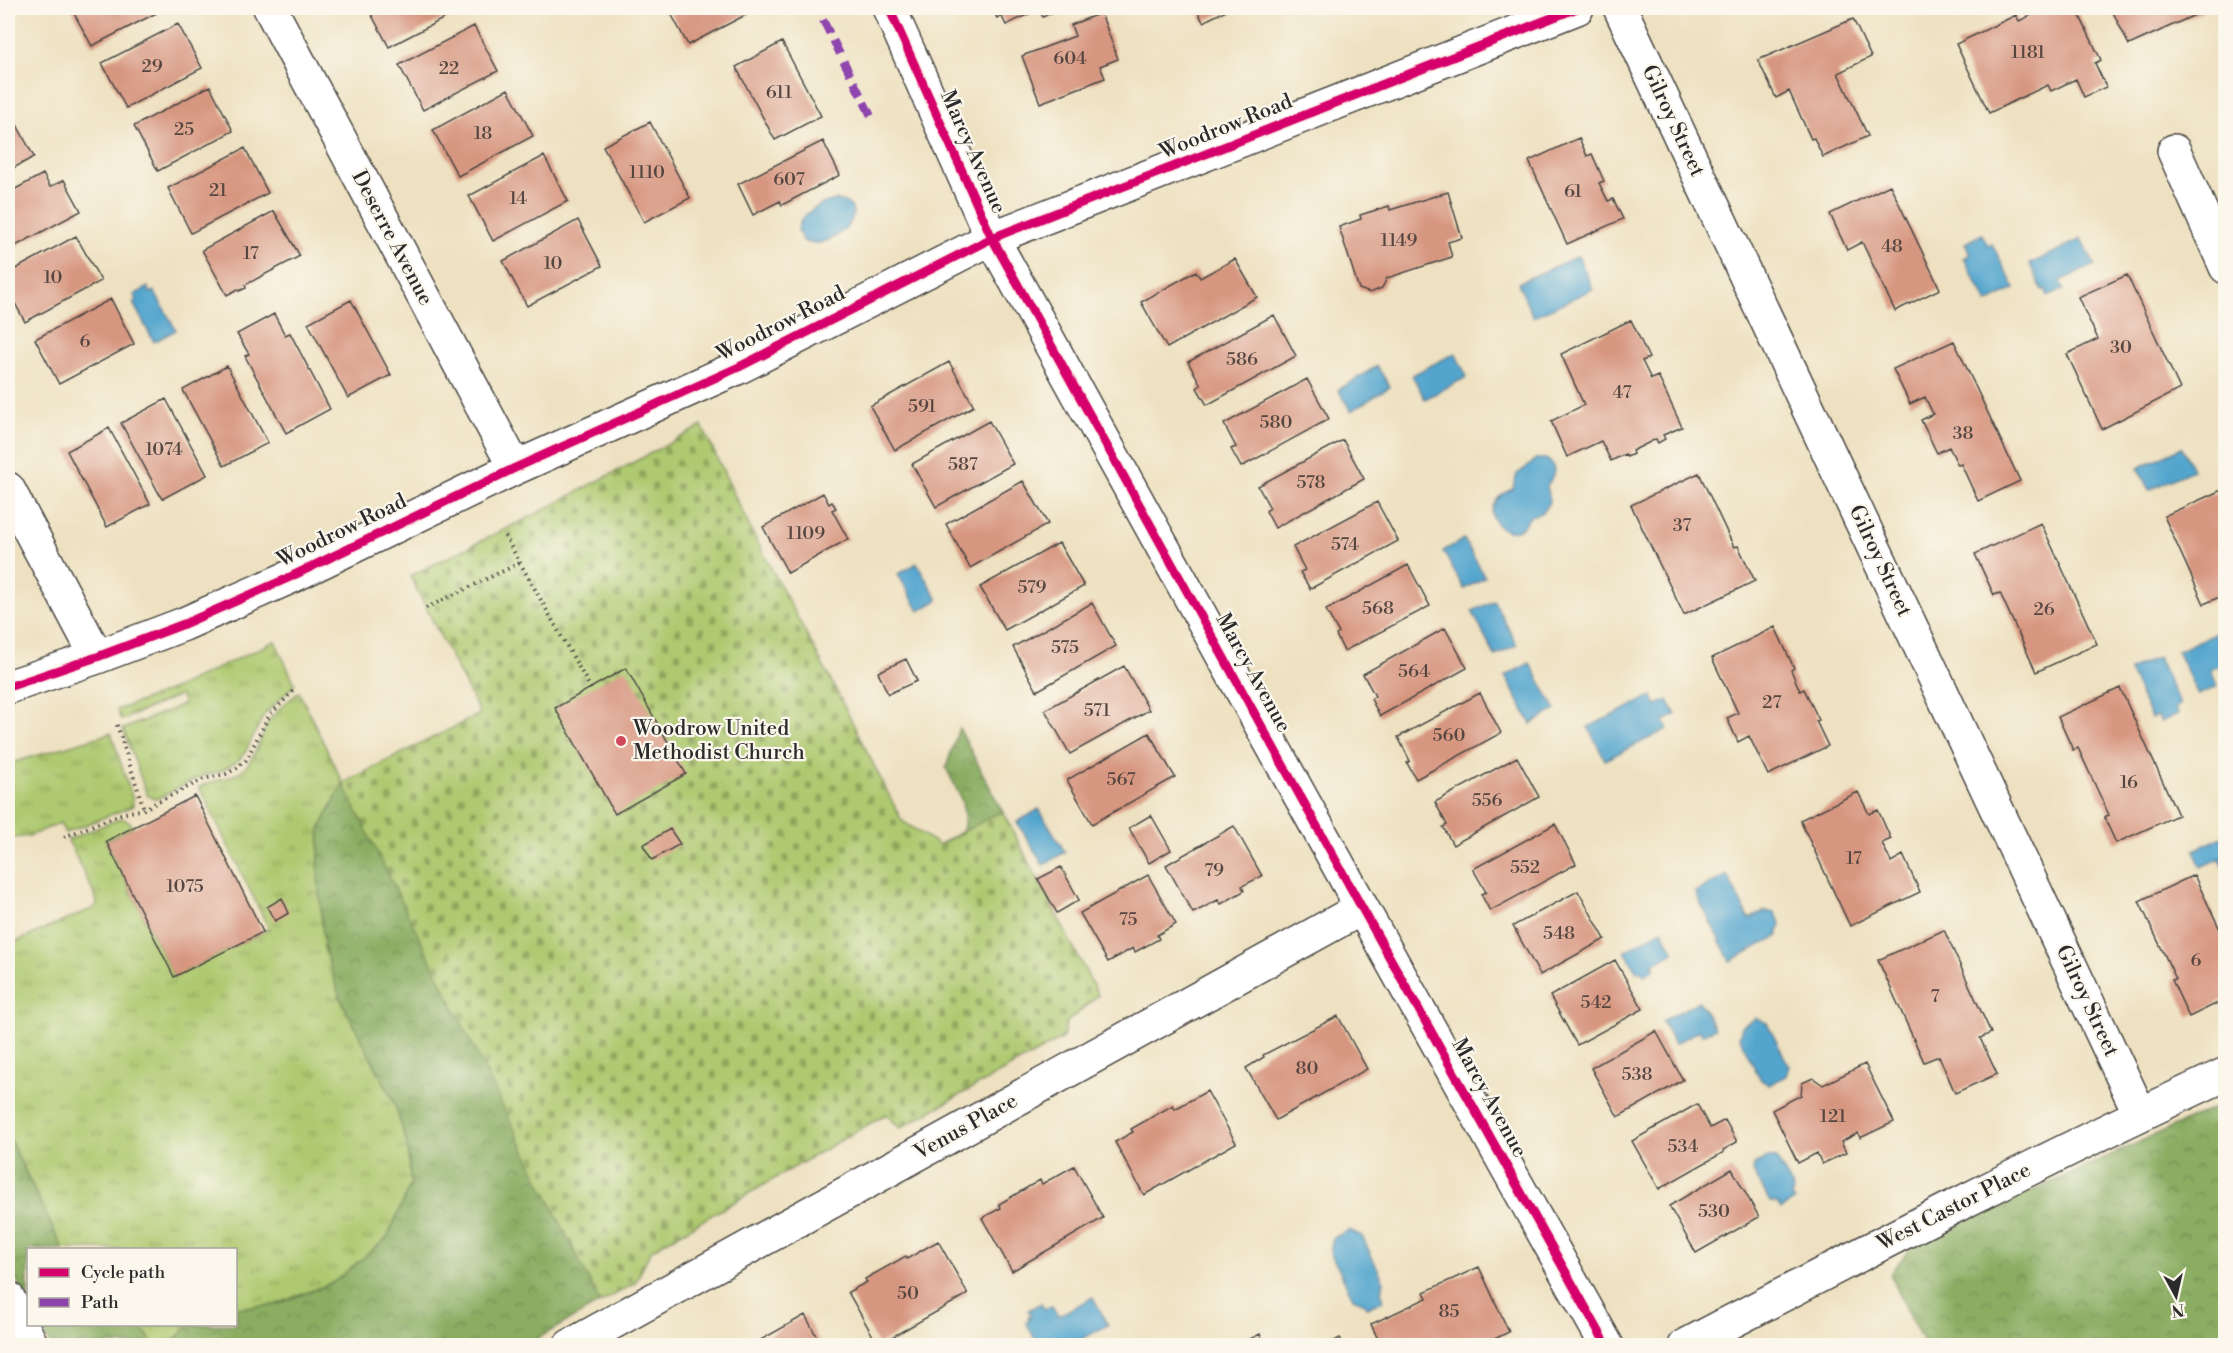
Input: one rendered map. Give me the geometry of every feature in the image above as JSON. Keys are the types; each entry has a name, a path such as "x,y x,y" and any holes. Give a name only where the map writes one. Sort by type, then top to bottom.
{"street":[{"name":"Deserre Avenue","path":"270,8 515,468"},
{"name":"Marcy Avenue","path":"890,8 992,238 1607,1346"},
{"name":"Woodrow Road","path":"8,687 184,624 288,578 515,468 739,367 992,238 1577,8"},
{"name":"Gilroy Street","path":"1620,8 2140,1114"},
{"path":"2174,151 2226,267"},
{"path":"8,489 97,657"},
{"name":"Venus Place","path":"570,1346 1362,908"},
{"name":"West Castor Place","path":"1685,1346 1859,1254 2140,1114 2226,1074"},
{"path":"8,1298 32,1346"}],"path":[{"path":"505,536 591,689"},
{"path":"426,608 520,563"},
{"path":"64,837 121,814 144,809 204,779 226,774 237,768 246,760 269,716 295,689"},
{"path":"117,725 144,809"}],"green space":[{"path":"702,426 751,530 902,821 939,845 1002,811 1098,995 1066,1023 1063,1038 900,1128 886,1114 651,1250 635,1283 600,1303 343,783 480,714 410,576 532,516"},
{"path":"275,641 295,684 264,715 246,751 238,761 221,771 195,779 159,798 155,799 147,795 123,729 184,704 180,695 121,720 117,710 174,689"},
{"path":"299,692 343,783 320,829 340,998 394,1102 407,1144 411,1184 387,1238 334,1282 275,1305 237,1308 237,1248 63,1248 8,1136 8,945 94,908 97,904 96,898 68,840 121,818 129,821 133,827 106,841 174,977 269,929 199,787 232,776 242,770 252,758 272,717"},
{"path":"959,728 1098,995 1066,1023 1063,1038 900,1128 886,1114 651,1250 635,1283 526,1345 161,1346 173,1342 189,1326 237,1326 237,1308 275,1305 334,1282 387,1238 411,1184 407,1144 394,1102 340,998 324,947 318,876 320,829 343,783 362,787 939,845 963,831 964,822 963,805 946,768"},
{"path":"111,733 133,806 65,833 60,823 29,836 8,839 8,764"},
{"path":"2225,1103 2225,1345 1924,1345 1890,1274 1912,1246"},
{"path":"8,1136 63,1248 27,1248 27,1301 8,1262"},
{"path":"40,1326 142,1326 153,1345 50,1345"},
{"path":"142,1326 189,1326 169,1342 153,1345"}],"water":[{"path":"837,200 849,205 853,212 845,228 836,236 825,241 813,243 803,241 798,231 806,214 818,206"},
{"path":"1982,234 1988,245 1992,244 2015,289 1987,303 1964,258 1971,254 1965,243"},
{"path":"2081,239 2095,265 2060,281 2064,289 2048,296 2045,289 2042,290 2030,264"},
{"path":"1578,256 1593,289 1533,317 1518,283"},
{"path":"148,287 150,293 154,291 176,330 154,342 133,303 137,301 134,295"},
{"path":"1455,353 1467,377 1425,399 1412,375"},
{"path":"1377,366 1390,387 1351,411 1338,390"},
{"path":"2182,447 2193,470 2149,490 2138,468"},
{"path":"1536,459 1546,459 1554,469 1547,487 1548,505 1544,511 1531,516 1517,530 1504,530 1492,515 1495,502 1513,488 1517,474"},
{"path":"1464,539 1485,577 1464,589 1443,551"},
{"path":"917,563 938,600 919,611 898,574"},
{"path":"1494,601 1517,645 1495,656 1472,611"},
{"path":"2225,629 2225,663 2210,670 2218,686 2198,695 2177,651"},
{"path":"2158,657 2180,705 2175,708 2178,714 2161,722 2158,716 2151,718 2129,670"},
{"path":"1530,663 1556,710 1531,724 1505,676"},
{"path":"1652,696 1657,705 1668,700 1676,715 1664,721 1668,729 1605,760 1588,727"},
{"path":"1039,809 1065,852 1043,865 1017,822"},
{"path":"2225,836 2225,870 2220,858 2201,867 2194,850"},
{"path":"1727,875 1749,919 1765,911 1775,913 1781,924 1778,936 1730,961 1695,892"},
{"path":"1662,930 1674,952 1652,964 1655,969 1644,975 1642,971 1637,972 1625,951"},
{"path":"1699,1001 1715,1028 1702,1035 1699,1030 1675,1044 1662,1021"},
{"path":"1756,1018 1767,1023 1789,1066 1786,1076 1769,1085 1761,1080 1739,1037 1742,1026"},
{"path":"1768,1157 1776,1158 1794,1189 1791,1196 1794,1201 1781,1209 1777,1203 1770,1202 1753,1171 1754,1164"},
{"path":"1349,1230 1362,1236 1384,1282 1381,1291 1384,1300 1367,1308 1363,1302 1353,1298 1330,1252 1333,1238"},
{"path":"1093,1297 1108,1325 1071,1345 1038,1345 1026,1322 1030,1320 1028,1317 1031,1315 1028,1310 1041,1303 1044,1309 1052,1306 1058,1316"}],"building":[{"path":"71,8 166,8 92,46"},
{"path":"368,8 464,8 389,47"},
{"path":"668,8 759,8 688,45"},
{"path":"992,8 1062,8 1043,17 1039,9 1006,25 1001,15 997,18"},
{"path":"1196,8 1231,8 1203,22"},
{"path":"2041,8 2076,8 2101,60 2095,63 2106,87 2084,97 2076,79 2051,91 2048,85 1989,113 1956,44 2016,15 2019,21 2042,10"},
{"path":"2111,8 2210,8 2129,45"},
{"path":"1101,13 1118,59 1100,66 1105,78 1040,103 1022,56 1075,36 1071,25"},
{"path":"1853,19 1871,57 1838,73 1868,136 1823,157 1814,138 1811,139 1789,91 1776,98 1758,60"},
{"path":"178,24 202,68 126,108 102,63"},
{"path":"474,26 498,71 423,110 399,65"},
{"path":"782,42 821,116 775,140 736,67"},
{"path":"210,86 233,131 158,171 134,126"},
{"path":"508,89 533,136 458,176 433,130"},
{"path":"10,112 34,157 8,171 8,114"},
{"path":"650,122 690,198 644,222 603,146"},
{"path":"1579,138 1587,156 1592,154 1604,181 1599,183 1608,201 1613,199 1623,219 1567,244 1529,161"},
{"path":"823,141 840,175 782,205 780,201 753,215 738,184"},
{"path":"245,148 268,193 191,233 168,188"},
{"path":"544,156 568,201 493,241 469,196"},
{"path":"43,174 50,187 64,180 81,211 8,250 8,193"},
{"path":"1890,185 1940,289 1895,311 1862,242 1847,250 1830,214"},
{"path":"1448,192 1462,238 1448,242 1452,257 1387,278 1382,288 1370,293 1359,289 1339,227 1361,219 1360,215 1389,206 1390,210"},
{"path":"274,211 300,256 245,285 246,288 239,291 238,289 227,295 202,250"},
{"path":"578,220 602,266 527,306 503,261"},
{"path":"76,236 101,281 25,322 8,290 8,273"},
{"path":"1235,259 1257,297 1167,348 1141,302 1196,271 1200,278"},
{"path":"2127,275 2180,389 2102,429 2067,354 2098,339 2078,297"},
{"path":"111,299 134,344 59,384 35,339"},
{"path":"351,300 391,375 348,398 308,323"},
{"path":"274,314 285,335 290,333 330,409 286,433 245,356 249,354 237,334"},
{"path":"1274,315 1296,356 1207,405 1197,388 1201,385 1188,362"},
{"path":"1631,320 1649,358 1642,361 1651,379 1658,376 1682,427 1663,435 1665,439 1658,443 1656,439 1632,451 1633,454 1627,457 1625,454 1611,461 1601,441 1567,457 1551,421 1584,405 1561,354"},
{"path":"1954,341 2020,481 1978,501 1961,464 1958,465 1949,447 1937,453 1921,420 1933,414 1925,397 1910,404 1893,369"},
{"path":"949,362 974,406 895,450 870,406"},
{"path":"227,366 268,443 224,466 183,390"},
{"path":"1307,379 1329,419 1241,467 1231,449 1236,447 1224,424"},
{"path":"166,399 207,475 162,499 121,423"},
{"path":"989,421 1013,464 936,507 912,464"},
{"path":"109,428 150,504 107,527 67,451"},
{"path":"1343,440 1364,479 1275,528 1266,511 1270,508 1258,486"},
{"path":"1699,473 1734,547 1738,546 1755,581 1684,615 1631,505"},
{"path":"1023,481 1048,524 970,568 946,524"},
{"path":"2226,488 2226,594 2204,604 2164,516"},
{"path":"823,493 829,504 832,502 836,508 832,510 848,539 788,573 763,527"},
{"path":"1377,502 1398,541 1310,589 1300,572 1305,570 1293,547"},
{"path":"2041,523 2097,644 2036,672 2000,593 1994,595 1975,554"},
{"path":"1059,543 1084,586 1005,630 980,587"},
{"path":"1408,565 1430,606 1344,651 1336,635 1339,633 1326,610"},
{"path":"1092,603 1116,646 1037,691 1013,647"},
{"path":"1775,627 1794,668 1791,670 1800,691 1804,689 1828,746 1768,775 1749,736 1738,742 1727,718 1738,713 1712,658"},
{"path":"1445,628 1467,668 1380,716 1371,699 1375,696 1363,674"},
{"path":"906,659 917,681 888,694 878,672"},
{"path":"1124,666 1149,710 1070,754 1045,710"},
{"name":"Woodrow United Methodist Church","path":"626,668 686,774 615,814 555,708"},
{"path":"2226,680 2226,704 2221,696 2222,681"},
{"path":"2120,688 2178,815 2116,843 2104,817 2109,815 2078,748 2073,750 2058,717"},
{"path":"1480,693 1501,733 1416,779 1407,763 1410,761 1398,737"},
{"path":"1149,733 1175,777 1092,824 1067,780"},
{"path":"1517,757 1539,797 1453,845 1443,827 1447,825 1435,802"},
{"path":"1858,792 1869,814 1878,810 1891,839 1882,843 1891,862 1903,855 1920,892 1850,926 1800,820"},
{"path":"195,796 263,932 174,977 106,841"},
{"path":"1151,815 1171,850 1149,863 1129,828"},
{"path":"1555,824 1576,864 1490,911 1481,894 1486,892 1473,869"},
{"path":"1234,826 1262,876 1242,886 1244,891 1221,904 1218,900 1193,913 1166,865"},
{"path":"670,829 680,844 652,860 643,845"},
{"path":"1061,867 1079,900 1057,913 1038,879"},
{"path":"1148,875 1176,924 1157,935 1159,939 1135,952 1133,948 1108,962 1080,913"},
{"path":"2194,875 2226,942 2226,999 2189,1017 2172,980 2176,979 2139,901"},
{"path":"1578,891 1605,939 1540,975 1513,926"},
{"path":"282,898 289,913 275,921 267,907"},
{"path":"1944,930 1991,1033 1980,1038 1997,1074 1955,1093 1939,1056 1924,1062 1878,960"},
{"path":"1615,960 1643,1009 1577,1045 1550,996"},
{"path":"1338,1016 1367,1069 1276,1120 1246,1068 1264,1057 1263,1055"},
{"path":"1656,1031 1683,1080 1618,1117 1591,1068"},
{"path":"1865,1064 1894,1122 1860,1138 1858,1133 1841,1142 1846,1153 1822,1164 1817,1153 1798,1163 1772,1110 1801,1095 1802,1083 1813,1078 1823,1085"},
{"path":"1207,1091 1236,1143 1144,1195 1115,1142 1133,1132 1131,1129 1173,1105 1175,1109"},
{"path":"1697,1104 1710,1128 1725,1120 1737,1142 1723,1150 1724,1152 1659,1189 1632,1141"},
{"path":"1074,1166 1103,1218 1012,1271 982,1218 1001,1208 999,1204 1040,1180 1042,1184"},
{"path":"1732,1169 1759,1217 1696,1253 1669,1206"},
{"path":"938,1241 968,1294 878,1345 848,1292 867,1282 865,1279"},
{"path":"1479,1267 1509,1332 1480,1346 1381,1346 1371,1324 1427,1298 1424,1292"},
{"path":"805,1315 822,1346 750,1346"},
{"path":"1260,1334 1265,1346 1236,1346"},
{"path":"1340,1338 1345,1346 1325,1346"}],"marked path":[{"path":"823,20 871,116"}],"cycle path":[{"path":"889,8 992,238 1607,1346"},
{"path":"8,687 184,624 288,578 515,468 739,367 992,238 1577,8"}],"place":[{"name":"Woodrow United Methodist Church","path":"621,741"}]}
